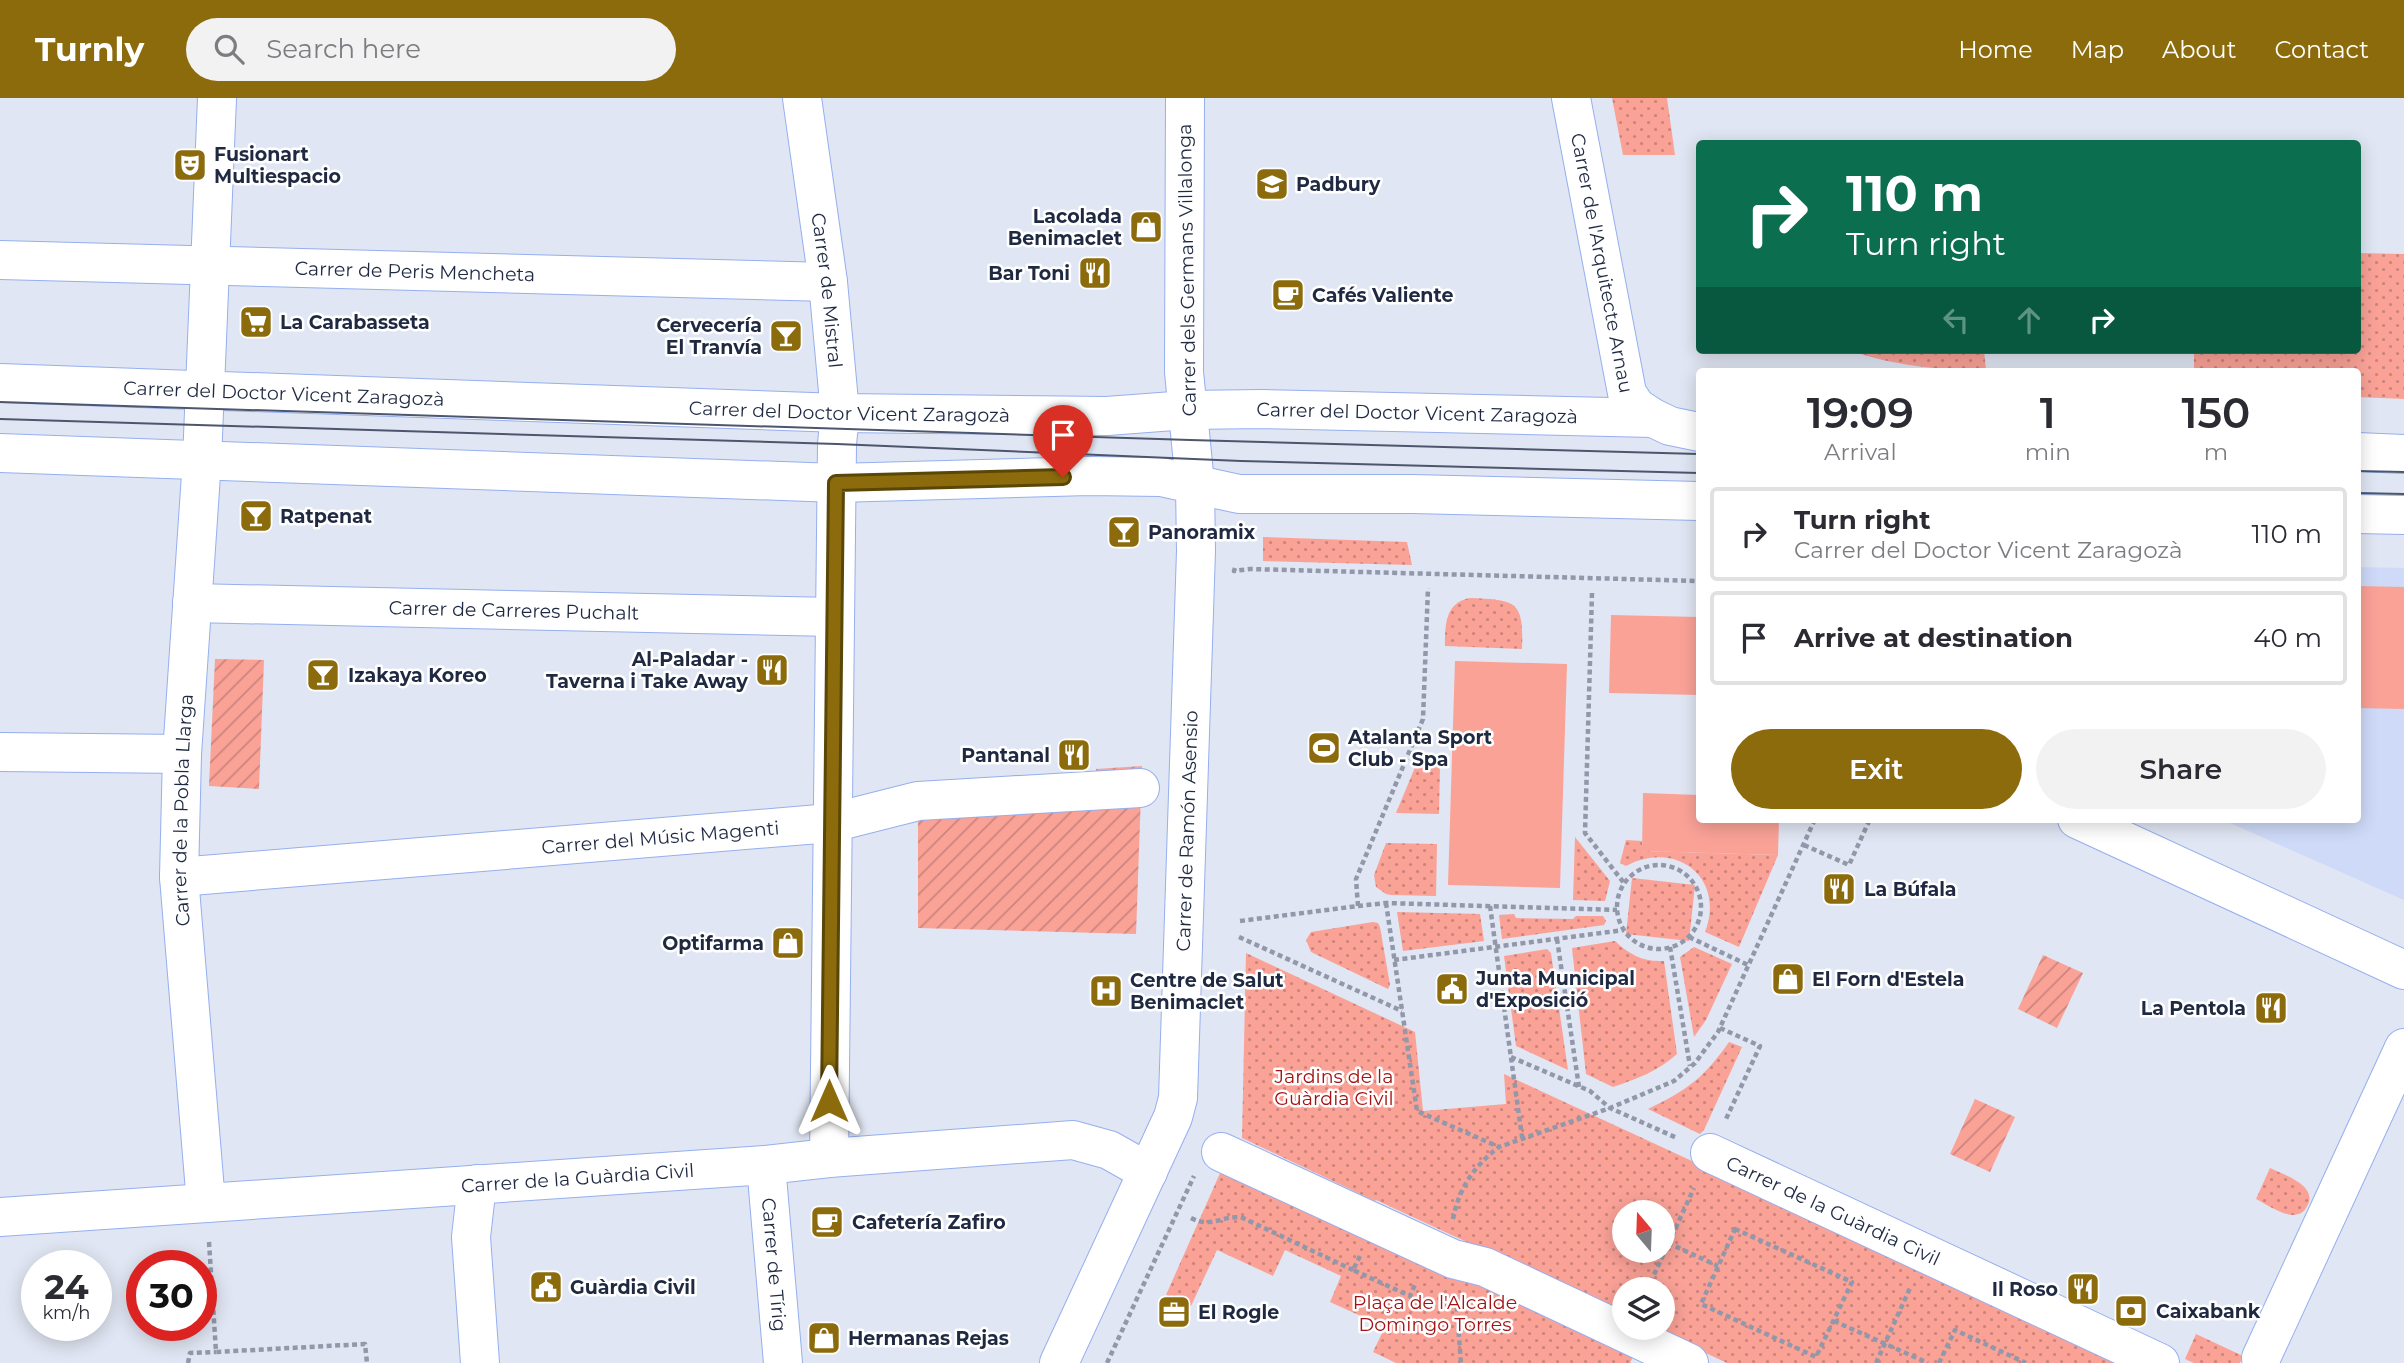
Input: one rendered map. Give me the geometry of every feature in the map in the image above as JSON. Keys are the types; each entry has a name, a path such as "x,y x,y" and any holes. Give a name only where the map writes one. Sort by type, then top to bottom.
{"street":[{"name":"Carrer de la Pobla Llarga","path":"206,1203 179,877 182,754 202,460 217,98"},
{"name":"Carrer de Mistral","path":"802,98 828,282 841,413 836,483 829,1158"},
{"name":"Carrer dels Germans Villalonga","path":"1185,98 1184,372 1195,484"},
{"name":"Carrer de l'Arquitecte Arnau","path":"1571,98 1627,393 1636,407 1653,418"},
{"name":"Carrer de Peris Mencheta","path":"0,260 828,282"},
{"name":"Carrer del Doctor Vicent Zaragozà","path":"0,383 841,413 1107,416 1187,410 1262,409 1653,418 1670,426 1696,431"},
{"path":"0,453 836,483 1089,476 1161,477 1239,494 1412,494 1696,502"},
{"path":"2361,453 2404,454"},
{"name":"Carrer de Ramón Asensio","path":"1059,1363 1173,1117 1178,1098 1196,551 1195,484"},
{"path":"2361,514 2404,515"},
{"name":"Carrer de Carreres Puchalt","path":"192,603 835,617"},
{"path":"0,752 182,754"},
{"name":"Carrer del Músic Magenti","path":"179,877 831,823 918,801 1140,788"},
{"path":"2086,823 2404,970"},
{"path":"2260,1358 2404,1048"},
{"name":"Carrer de la Guàrdia Civil","path":"0,1217 766,1165 1073,1140 1109,1150 1148,1172"},
{"name":"Carrer de la Guàrdia Civil","path":"1710,1153 2160,1363"},
{"path":"1208,1162 1453,1259 1485,1267 1689,1363"},
{"name":"Carrer de Tírig","path":"766,1165 783,1363"},
{"path":"477,1184 471,1237 480,1363"}],"path":[{"path":"1235,560 1234,571 1250,569 1696,581"},
{"path":"1358,906 1356,879 1423,719 1428,588"},
{"path":"1592,593 1585,833 1624,883"},
{"path":"1461,1363 1451,1229 1456,1202 1469,1176 1482,1160 1499,1147 1610,1108 1674,1081 1690,1066 1718,1032 1813,823"},
{"path":"1804,845 1849,865 1868,823"},
{"path":"1646,867 1674,868 1686,874 1695,885 1700,898 1697,925 1689,937 1670,947 1651,949 1638,944 1619,923 1618,896 1624,883 1634,873 1646,867"},
{"path":"1386,903 1417,1111 1499,1147"},
{"path":"1240,921 1386,903 1617,910"},
{"path":"1490,906 1522,1137"},
{"path":"1394,960 1624,930"},
{"path":"1239,937 1402,1011"},
{"path":"1689,937 1750,966"},
{"path":"1556,939 1579,1087"},
{"path":"1670,947 1690,1066"},
{"name":"Carrer de la Guàrdia Civil","path":"1511,1056 1590,1091 1610,1108 1710,1153"},
{"path":"1107,1363 1208,1162"},
{"path":"206,1203 216,1352"},
{"path":"1191,1218 1202,1224 1243,1218 1353,1270"},
{"path":"1735,1229 1852,1282 1834,1321 1816,1357 1701,1304 1735,1229"},
{"path":"1675,1246 1718,1266"},
{"path":"1876,1363 1925,1253"},
{"path":"1834,1321 1928,1363"},
{"path":"1939,1363 1955,1330 2026,1363"},
{"path":"188,1363 190,1353 365,1344 367,1363"}],"shaded area":[{"path":"2361,567 2404,568 2404,900 2230,823 2361,823"}],"green space":[{"path":"1612,98 1667,98 1675,155 1623,155"},
{"path":"2361,253 2404,254 2404,399 2361,397 2361,368 2194,368 2194,354 2361,354"},
{"path":"1862,354 1984,354 1986,368 1939,368 1883,360"},
{"path":"1263,537 1407,542 1412,565 1263,561"},
{"path":"2361,586 2404,587 2404,709 2361,708"},
{"path":"1462,600 1498,600 1514,606 1521,621 1522,649 1445,646 1446,623 1451,610"},
{"path":"1611,615 1696,617 1696,695 1609,693"},
{"path":"215,659 264,660 259,789 209,786"},
{"path":"1455,661 1567,664 1560,888 1448,885"},
{"path":"1416,765 1440,766 1439,814 1396,813"},
{"path":"1142,766 1136,934 918,928 918,801 1012,782 1013,775 1096,776 1096,769"},
{"path":"1643,793 1696,795 1696,823 1779,823 1778,855 1642,851"},
{"path":"1575,837 1610,881 1605,901 1573,900"},
{"path":"1626,840 1642,841 1642,851 1778,855 1739,947 1705,932 1710,913 1709,895 1702,880 1692,869 1679,861 1662,857 1645,859 1626,866 1620,863"},
{"path":"1386,843 1437,844 1436,896 1391,895 1376,887 1374,875"},
{"path":"1632,878 1695,885 1689,941 1626,934"},
{"path":"1397,912 1480,914 1484,941 1403,951"},
{"path":"1514,914 1516,918 1573,919 1576,916 1603,916 1606,921 1604,925 1502,939 1499,915"},
{"path":"1373,922 1380,927 1390,985 1388,989 1311,952 1306,940 1311,932"},
{"path":"1615,941 1637,957 1664,961 1677,1054 1647,1074 1613,1087 1586,1074 1572,948"},
{"path":"1694,947 1732,964 1706,1020 1694,1037 1680,957"},
{"path":"1547,949 1551,953 1568,1070 1516,1046 1504,956"},
{"name":"Jardins de la Guàrdia Civil","path":"1246,953 1415,1032 1423,1111 1506,1104 1504,1074 2128,1363 1727,1363 1675,1339 1675,1277 1612,1277 1612,1309 1242,1138"},
{"path":"2043,955 2083,973 2057,1028 2018,1009"},
{"path":"1729,1042 1742,1047 1700,1134 1648,1109 1693,1082"},
{"path":"1975,1099 2015,1117 1990,1172 1950,1154"},
{"name":"Plaça de l'Alcalde Domingo Torres","path":"1225,1162 1636,1350 1630,1363 1396,1363 1373,1352 1385,1327 1330,1302 1341,1276 1285,1250 1273,1276 1217,1250 1191,1306 1166,1295"},
{"path":"2270,1168 2299,1182 2309,1193 2309,1200 2302,1212 2287,1214 2256,1199"},
{"path":"2196,1334 2243,1356 2240,1363 2194,1363 2185,1359"}],"tram line":[{"path":"0,402 1696,454"},
{"path":"0,419 837,444 1241,461 1696,473"},
{"path":"2361,471 2404,472"},
{"path":"2361,493 2404,494"}],"place":[{"name":"Fusionart Multiespacio","path":"190,165"},
{"name":"Padbury","path":"1272,184"},
{"name":"Lacolada Benimaclet","path":"1146,227"},
{"name":"Bar Toni","path":"1095,273"},
{"name":"Cafés Valiente","path":"1288,295"},
{"name":"La Carabasseta","path":"256,322"},
{"name":"Cervecería El Tranvía","path":"786,336"},
{"name":"Ratpenat","path":"256,516"},
{"name":"Panoramix","path":"1124,532"},
{"name":"Al-Paladar - Taverna i Take Away","path":"772,670"},
{"name":"Izakaya Koreo","path":"323,675"},
{"name":"Atalanta Sport Club - Spa","path":"1324,748"},
{"name":"Pantanal","path":"1074,755"},
{"name":"La Búfala","path":"1839,889"},
{"name":"Optifarma","path":"788,943"},
{"name":"El Forn d'Estela","path":"1788,979"},
{"name":"Junta Municipal d'Exposició","path":"1452,989"},
{"name":"Centre de Salut Benimaclet","path":"1106,991"},
{"name":"La Pentola","path":"2271,1008"},
{"name":"Cafetería Zafiro","path":"827,1222"},
{"name":"Guàrdia Civil","path":"546,1287"},
{"name":"Il Roso","path":"2083,1289"},
{"name":"Caixabank","path":"2131,1311"},
{"name":"El Rogle","path":"1174,1312"},
{"name":"Hermanas Rejas","path":"824,1338"}],"route":[{"path":"829,1101 836,483 1063,477"}]}
